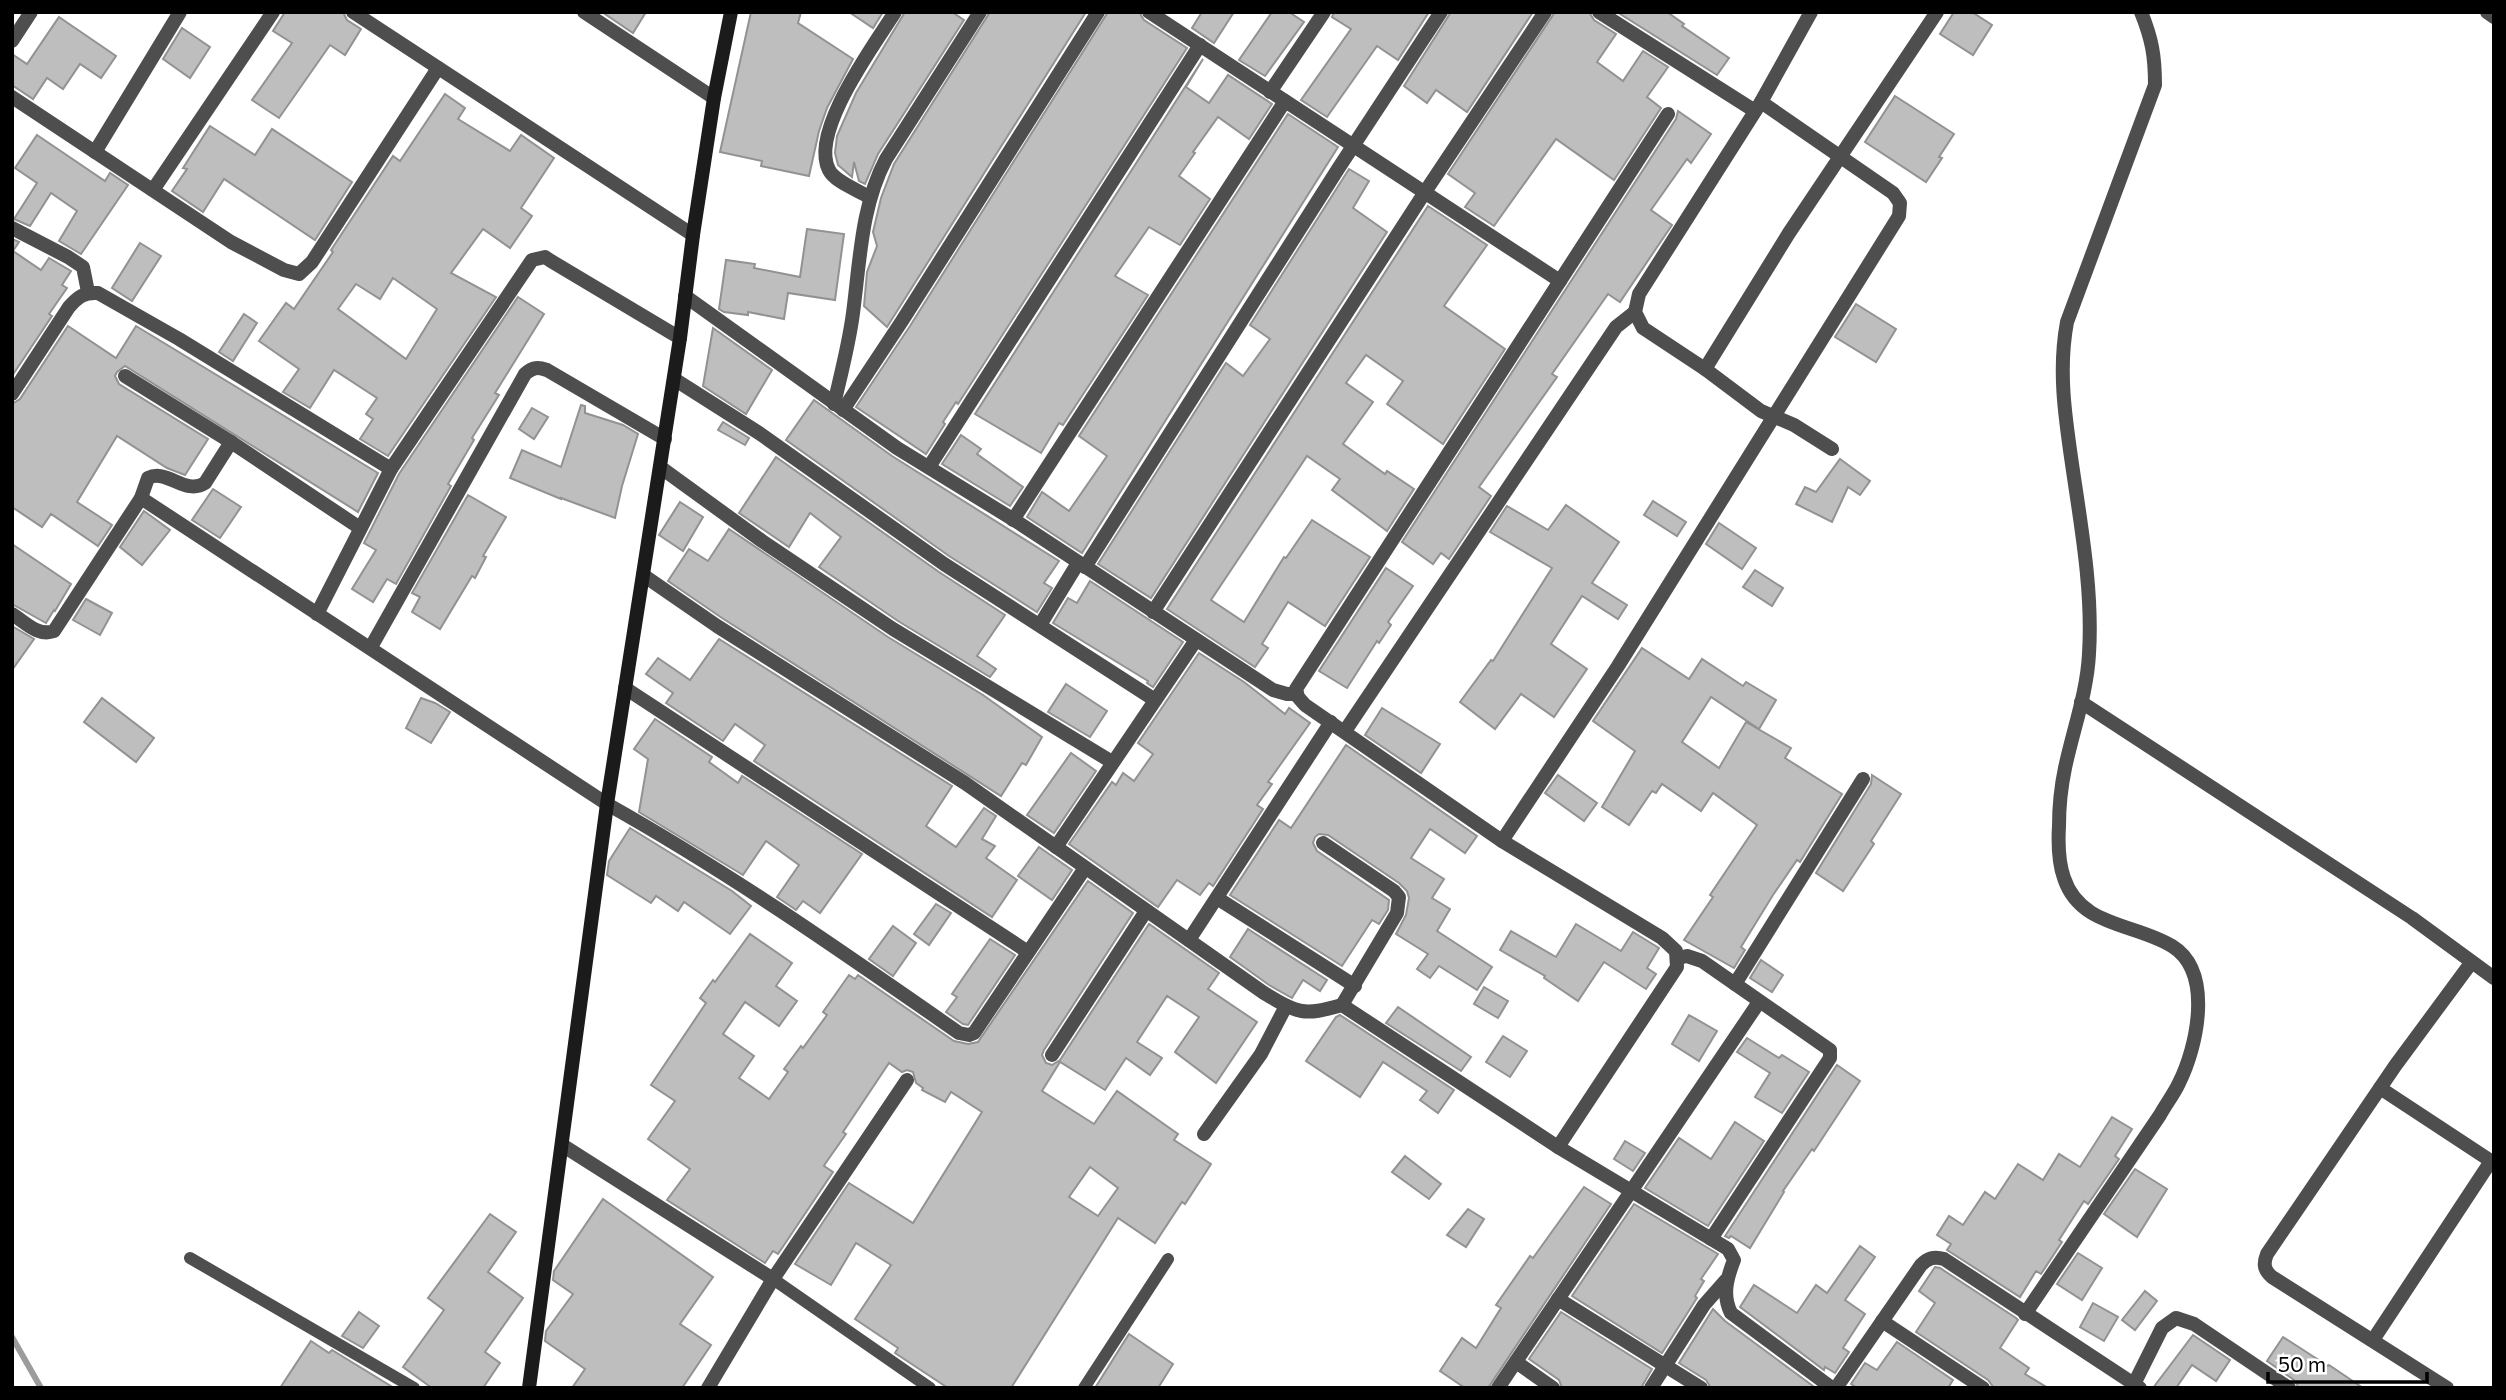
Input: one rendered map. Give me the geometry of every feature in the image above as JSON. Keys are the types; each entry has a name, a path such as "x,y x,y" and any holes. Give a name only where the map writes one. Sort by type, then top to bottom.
{"street":[{"path":"12,41 31,12"},
{"path":"95,152 180,12"},
{"path":"153,190 273,12"},
{"path":"353,12 693,235"},
{"path":"584,12 714,98"},
{"path":"529,1388 607,804 665,439 714,98 731,12"},
{"path":"870,197 832,175 826,159 826,149 837,106 846,88 895,12"},
{"path":"839,407 870,197 886,159 979,12"},
{"path":"839,407 902,321 1098,12"},
{"path":"1270,92 1324,12"},
{"path":"1040,625 1441,12"},
{"path":"1153,612 1545,12"},
{"path":"1502,841 1618,666 1901,209 1893,193 1839,157 1598,12"},
{"path":"1345,731 1616,327 1634,312 1639,294 1758,106 1811,12"},
{"path":"1705,369 1839,157 1937,12"},
{"path":"2025,1314 2173,1093 2189,1058 2197,1026 2199,1000 2196,984 2188,964 2175,948 2164,941 2112,924 2089,911 2074,898 2060,863 2059,805 2090,651 2081,525 2065,413 2062,373 2064,342 2067,322 2154,85 2155,55 2141,12"},
{"path":"2487,12 2494,17"},
{"path":"1159,15 1270,92 1560,281"},
{"path":"929,467 1200,45"},
{"path":"12,97 231,242 284,270 299,274 312,262 438,68"},
{"path":"1013,520 1285,101"},
{"path":"1559,1147 1677,967 1676,951 1662,938 1502,841 1305,705 1296,694 1298,682 1668,114"},
{"path":"12,228 83,267 88,292"},
{"path":"317,614 391,469 526,267 538,257 551,261 680,338"},
{"path":"12,394 69,307 81,295 88,292 98,293 119,303 391,469"},
{"path":"685,296 839,407 929,467 1273,690 1287,695 1296,694"},
{"path":"1634,312 1643,328 1705,369 1755,407 1794,425 1832,449"},
{"path":"371,647 530,369 547,370 665,439"},
{"path":"125,376 231,442 360,528"},
{"path":"674,379 759,433 944,564 1155,700"},
{"path":"12,614 37,631 47,634 54,631 141,498 148,478 155,475 188,486 200,486 205,483 231,442"},
{"path":"660,467 762,541 893,629 1112,762"},
{"path":"141,498 607,804 672,841 797,920 959,1033 974,1033 1085,868"},
{"path":"643,575 728,633 945,770 1286,1006 1312,1013 1342,1005 1397,913 1399,898 1394,891 1323,843"},
{"path":"1056,847 1196,640"},
{"path":"625,688 1028,952"},
{"path":"2081,702 2412,918 2494,978"},
{"path":"1189,940 1331,722"},
{"path":"1735,984 1863,779"},
{"path":"1217,898 1355,986"},
{"path":"1052,1055 1146,911"},
{"path":"1678,958 1687,957 1702,961 1830,1050 1830,1058 1712,1239"},
{"path":"2447,1388 2272,1277 2267,1273 2264,1261 2380,1088 2471,963"},
{"path":"1498,1388 1759,1002"},
{"path":"1342,1005 1559,1147 1732,1253 1734,1260 1726,1280 1704,1305 1651,1388"},
{"path":"1205,1134 1261,1054 1286,1006"},
{"path":"708,1388 773,1279 907,1080"},
{"path":"2373,1340 2492,1162 2380,1088"},
{"path":"562,1145 773,1279"},
{"path":"1726,1280 1731,1313 1834,1388 1921,1265 1931,1257 1944,1259 2135,1386 2162,1328 2176,1318 2194,1324 2289,1388"},
{"path":"1558,1299 1701,1388"},
{"path":"1882,1321 1983,1388"},
{"path":"1516,1362 1553,1388"}],"lane":[{"path":"190,1258 414,1388"},
{"path":"1084,1388 1168,1259"},
{"path":"773,1279 930,1388"}],"building":[{"path":"285,12 343,12 347,20 361,29 345,55 330,45 279,118 252,100 292,43 273,31"},
{"path":"602,12 646,12 633,33"},
{"path":"751,12 801,12 798,23 853,59 827,108 809,176 761,166 762,161 720,152"},
{"path":"849,12 883,12 873,28"},
{"path":"905,12 952,12 964,20 878,154 865,184 859,181 854,162 852,177 838,165 835,153 837,136 856,93"},
{"path":"990,12 1086,12 887,327 864,306 867,272 877,246 873,232 881,198 894,164"},
{"path":"1108,12 1139,12 1144,20 1187,48 958,404 956,402 943,422 945,424 926,454 856,407"},
{"path":"1202,12 1234,12 1214,43 1192,28"},
{"path":"1272,12 1289,12 1304,22 1265,76 1239,60"},
{"path":"1334,12 1429,12 1398,60 1377,46 1327,117 1301,100 1351,29 1332,17"},
{"path":"1451,12 1533,12 1467,112 1436,90 1427,103 1404,86"},
{"path":"1555,12 1589,12 1594,20 1616,34 1597,62 1623,81 1643,51 1668,67 1647,97 1661,108 1614,180 1556,139 1494,226 1465,207 1475,193 1448,174"},
{"path":"1617,12 1667,12 1684,24 1682,26 1729,58 1717,75"},
{"path":"1954,12 1972,12 1992,25 1973,55 1940,34"},
{"path":"59,17 116,56 101,78 80,64 63,89 47,78 33,99 12,85 12,54 27,64"},
{"path":"182,28 210,47 190,78 163,59"},
{"path":"1203,59 1186,87 1209,103 1228,75 1272,104 1249,139 1218,117 1193,152 1195,153 1179,176 1210,199 1180,245 1149,227 1115,276 1148,295 1063,425 1059,423 1041,453 975,414"},
{"path":"445,94 465,108 458,119 510,151 521,135 554,158 521,208 532,216 510,248 483,229 451,273 496,297 388,456 360,439 373,419 366,414 377,398 334,370 310,408 283,392 299,369 259,341 286,303 294,309 393,156 400,161","holes":["393,278 437,309 406,359 338,309 356,284 380,299"]},
{"path":"1895,96 1954,134 1926,182 1865,142"},
{"path":"1678,111 1711,134 1691,163 1687,159 1651,210 1672,225 1620,302 1608,294 1552,374 1557,377 1479,487 1491,496 1449,559 1441,553 1433,564 1402,542 1676,119"},
{"path":"1288,114 1338,147 1082,553 1027,517 1042,492 1069,511 1107,456 1079,436"},
{"path":"210,126 255,155 272,129 352,182 315,240 224,179 203,212 172,191 187,169 183,168"},
{"path":"37,135 105,181 110,173 128,185 81,254 59,241 77,211 51,193 30,226 14,219 37,183 15,168"},
{"path":"1349,169 1369,181 1353,208 1387,232 1151,598 1098,564 1226,363 1243,376 1270,339 1250,325"},
{"path":"1428,206 1487,245 1444,306 1505,349 1443,444 1387,404 1403,381 1366,355 1346,383 1373,402 1343,444 1385,474 1387,471 1414,489 1387,531 1332,490 1340,479 1307,456 1211,600 1244,622 1284,557 1286,558 1312,520 1370,557 1325,626 1288,602 1262,644 1268,648 1255,667 1167,609"},
{"path":"807,229 844,234 835,300 788,293 784,319 748,312 748,315 724,312 719,309 726,260 755,264 754,268 800,277"},
{"path":"12,239 19,242 13,251 41,270 49,258 71,271 62,285 67,288 49,314 52,316 12,376"},
{"path":"140,243 161,256 132,301 112,288"},
{"path":"518,297 544,314 495,393 499,395 472,438 474,440 448,484 451,486 396,584 387,579 373,602 352,589 376,550 364,543 399,474"},
{"path":"1856,304 1896,329 1876,362 1835,337"},
{"path":"244,314 257,323 233,361 219,352"},
{"path":"68,326 116,358 136,326 378,473 358,512 125,366 115,376 119,384 208,439 185,475 167,468 117,436 77,502 112,525 98,546 51,514 42,527 12,507 12,404 20,399"},
{"path":"713,328 772,370 746,414 703,386"},
{"path":"814,400 892,456 1059,561 1044,583 1052,588 1037,612 949,556 786,440"},
{"path":"581,405 585,406 585,413 623,425 638,434 615,518 510,478 522,450 561,467"},
{"path":"532,408 548,417 534,439 519,429"},
{"path":"723,422 749,438 745,445 718,430"},
{"path":"961,435 981,449 977,454 1023,487 1010,506 942,464"},
{"path":"776,457 1005,615 977,656 996,669 990,677 898,621 819,567 841,537 810,513 789,547 739,513"},
{"path":"1840,459 1870,481 1860,495 1848,487 1832,522 1796,504 1805,487 1816,492"},
{"path":"213,489 241,507 220,538 192,520"},
{"path":"468,495 506,517 483,556 486,557 475,578 472,576 440,629 412,612 420,597 412,593"},
{"path":"1653,501 1686,522 1677,536 1644,515"},
{"path":"680,502 703,517 683,551 659,535"},
{"path":"1566,505 1619,542 1592,583 1627,605 1618,619 1582,596 1551,644 1587,669 1554,717 1521,694 1495,729 1460,702 1491,660 1493,661 1552,568 1490,532 1507,506 1548,530"},
{"path":"144,511 170,530 142,565 120,547"},
{"path":"1719,523 1756,548 1742,569 1706,544"},
{"path":"729,529 888,637 983,695 1042,737 1026,765 1022,763 1001,796 668,581 689,549 708,561"},
{"path":"12,544 71,584 46,623 12,604"},
{"path":"1386,568 1413,586 1388,622 1391,625 1379,643 1377,641 1347,688 1319,671"},
{"path":"1755,570 1783,588 1772,606 1743,587"},
{"path":"1090,581 1183,642 1153,687 1148,681 1053,623 1068,598 1077,603"},
{"path":"86,599 112,613 100,635 73,620"},
{"path":"12,626 34,639 12,670"},
{"path":"719,639 952,786 926,826 956,847 984,808 996,816 982,839 995,846 986,858 1017,880 992,917 754,761 765,745 735,724 723,741 666,703 673,693 646,674 658,658 690,680"},
{"path":"1642,648 1689,679 1702,659 1743,686 1746,682 1776,700 1759,729 1711,697 1682,742 1719,768 1746,722 1791,748 1785,758 1842,794 1800,862 1797,860 1773,895 1741,947 1745,950 1734,968 1684,940 1713,897 1710,895 1757,825 1713,793 1701,811 1662,784 1656,793 1652,791 1629,825 1602,807 1635,751 1593,721"},
{"path":"1199,653 1244,682 1285,714 1289,708 1310,723 1268,782 1272,784 1257,805 1263,809 1213,886 1209,883 1200,895 1177,880 1158,907 1069,844 1112,782 1116,785 1123,773 1134,781 1153,754 1138,743"},
{"path":"1066,684 1107,711 1090,737 1048,712"},
{"path":"102,698 154,738 136,762 84,722"},
{"path":"421,698 450,712 431,743 406,728"},
{"path":"1382,708 1440,744 1421,773 1365,735"},
{"path":"655,719 712,757 709,762 738,783 742,776 862,854 820,913 803,901 796,910 777,897 799,865 766,841 743,875 639,812 648,759 634,749"},
{"path":"1346,745 1477,836 1465,853 1430,829 1411,858 1444,879 1432,898 1450,909 1437,931 1492,967 1477,990 1439,966 1430,978 1417,969 1428,954 1396,934 1406,915 1409,898 1407,891 1328,835 1319,834 1315,837 1313,843 1317,851 1389,900 1388,910 1379,924 1372,920 1342,966 1230,895 1279,820 1291,828"},
{"path":"1071,753 1096,771 1054,833 1027,815"},
{"path":"1558,775 1597,803 1584,821 1545,793"},
{"path":"1872,775 1901,794 1871,841 1874,844 1843,891 1816,873 1871,784"},
{"path":"630,828 732,891 751,906 730,934 684,902 678,911 656,896 651,903 607,875 609,861"},
{"path":"1039,847 1072,870 1052,900 1018,876"},
{"path":"1088,881 1133,913 1044,1050 1042,1055 1046,1063 1052,1065 1060,1060 1149,924 1219,973 1208,989 1257,1022 1216,1083 1175,1052 1199,1017 1167,996 1137,1042 1162,1058 1150,1075 1126,1058 1105,1090 1060,1062 1042,1091 1094,1124 1117,1091 1178,1134 1174,1140 1211,1164 1155,1243 1118,1218 1011,1388 948,1388 895,1353 898,1348 855,1319 891,1265 856,1243 831,1285 795,1264 849,1183 913,1223 982,1112 951,1092 945,1102 922,1090 916,1083 913,1072 902,1072 889,1063 825,1164 824,1166 833,1172 778,1254 773,1251 765,1263 667,1200 690,1169 648,1139 675,1101 651,1085 706,1003 700,998 750,934 792,963 776,986 797,1001 779,1026 745,1002 723,1034 754,1056 739,1078 769,1099 788,1072 784,1069 827,1015 823,1012 849,975 855,979 858,975 954,1041 968,1044 978,1042","holes":["1090,1167 1118,1188 1098,1216 1069,1197"]},
{"path":"936,904 951,913 929,945 914,934"},
{"path":"1576,924 1621,951 1633,932 1659,948 1647,968 1656,974 1646,989 1604,962 1578,1001 1544,978 1545,976 1500,950 1511,931 1556,957"},
{"path":"893,926 916,943 893,976 869,959"},
{"path":"1248,929 1327,980 1320,991 1303,980 1292,998 1230,957"},
{"path":"990,939 1015,955 968,1025 963,1024 946,1012 957,997 952,994"},
{"path":"1761,960 1783,975 1772,992 1750,978"},
{"path":"1484,987 1508,1001 1498,1018 1474,1004"},
{"path":"1398,1007 1471,1057 1461,1071 1386,1023"},
{"path":"1340,1015 1454,1090 1438,1113 1420,1100 1427,1091 1383,1062 1360,1097 1306,1061"},
{"path":"1689,1015 1717,1031 1699,1061 1672,1044"},
{"path":"1503,1036 1527,1051 1510,1077 1486,1062"},
{"path":"1747,1038 1779,1058 1782,1055 1809,1072 1782,1113 1755,1097 1770,1073 1737,1052"},
{"path":"1837,1065 1860,1081 1814,1151 1812,1149 1783,1191 1750,1248 1731,1236 1725,1236"},
{"path":"2112,1117 2132,1129 2115,1156 2119,1159 2088,1204 2084,1201 2041,1274 2036,1271 2020,1297 1947,1250 1951,1244 1937,1235 1949,1216 1963,1225 1985,1192 1995,1199 2018,1164 2043,1180 2059,1154 2080,1167"},
{"path":"1735,1122 1764,1141 1708,1226 1645,1188 1679,1138 1711,1159"},
{"path":"1625,1141 1645,1153 1633,1171 1614,1159"},
{"path":"1405,1156 1441,1184 1429,1199 1392,1172"},
{"path":"2135,1169 2167,1189 2137,1237 2104,1214"},
{"path":"1584,1187 1611,1204 1488,1388 1465,1388 1440,1371 1462,1338 1476,1348 1501,1308 1496,1305"},
{"path":"603,1199 713,1277 680,1324 711,1345 682,1388 572,1388 585,1369 545,1341 546,1331 573,1294 553,1280 554,1271"},
{"path":"1634,1204 1718,1254 1701,1279 1704,1281 1695,1296 1697,1298 1662,1353 1572,1296"},
{"path":"1468,1209 1484,1219 1466,1247 1447,1235"},
{"path":"490,1214 516,1232 488,1272 523,1298 485,1352 500,1363 483,1388 432,1388 403,1367 444,1310 428,1298"},
{"path":"1860,1246 1875,1257 1845,1300 1865,1314 1843,1348 1849,1352 1835,1373 1825,1367 1824,1370 1740,1307 1754,1285 1797,1313 1816,1285 1827,1293"},
{"path":"2078,1253 2102,1268 2082,1300 2057,1284"},
{"path":"1935,1267 2018,1320 2000,1348 2029,1368 2025,1374 2048,1388 1994,1388 1988,1380 1916,1332 1935,1303 1919,1291"},
{"path":"2145,1291 2157,1301 2135,1330 2122,1320"},
{"path":"2093,1303 2118,1317 2104,1341 2080,1327"},
{"path":"1713,1309 1725,1321 1813,1386 1812,1388 1711,1388 1706,1380 1679,1363"},
{"path":"359,1312 379,1326 363,1348 342,1336"},
{"path":"1561,1312 1652,1369 1641,1388 1562,1388 1559,1380 1529,1359"},
{"path":"1129,1334 1173,1364 1158,1388 1095,1388"},
{"path":"2193,1335 2230,1360 2216,1381 2192,1365 2176,1388 2153,1388"},
{"path":"2283,1337 2363,1388 2299,1388 2294,1380 2267,1361"},
{"path":"311,1341 329,1353 332,1350 394,1388 280,1388"},
{"path":"1897,1342 1953,1380 1948,1388 1857,1388 1851,1384 1865,1363 1877,1370"}],"waterway":[{"path":"12,1337 41,1388"}]}
